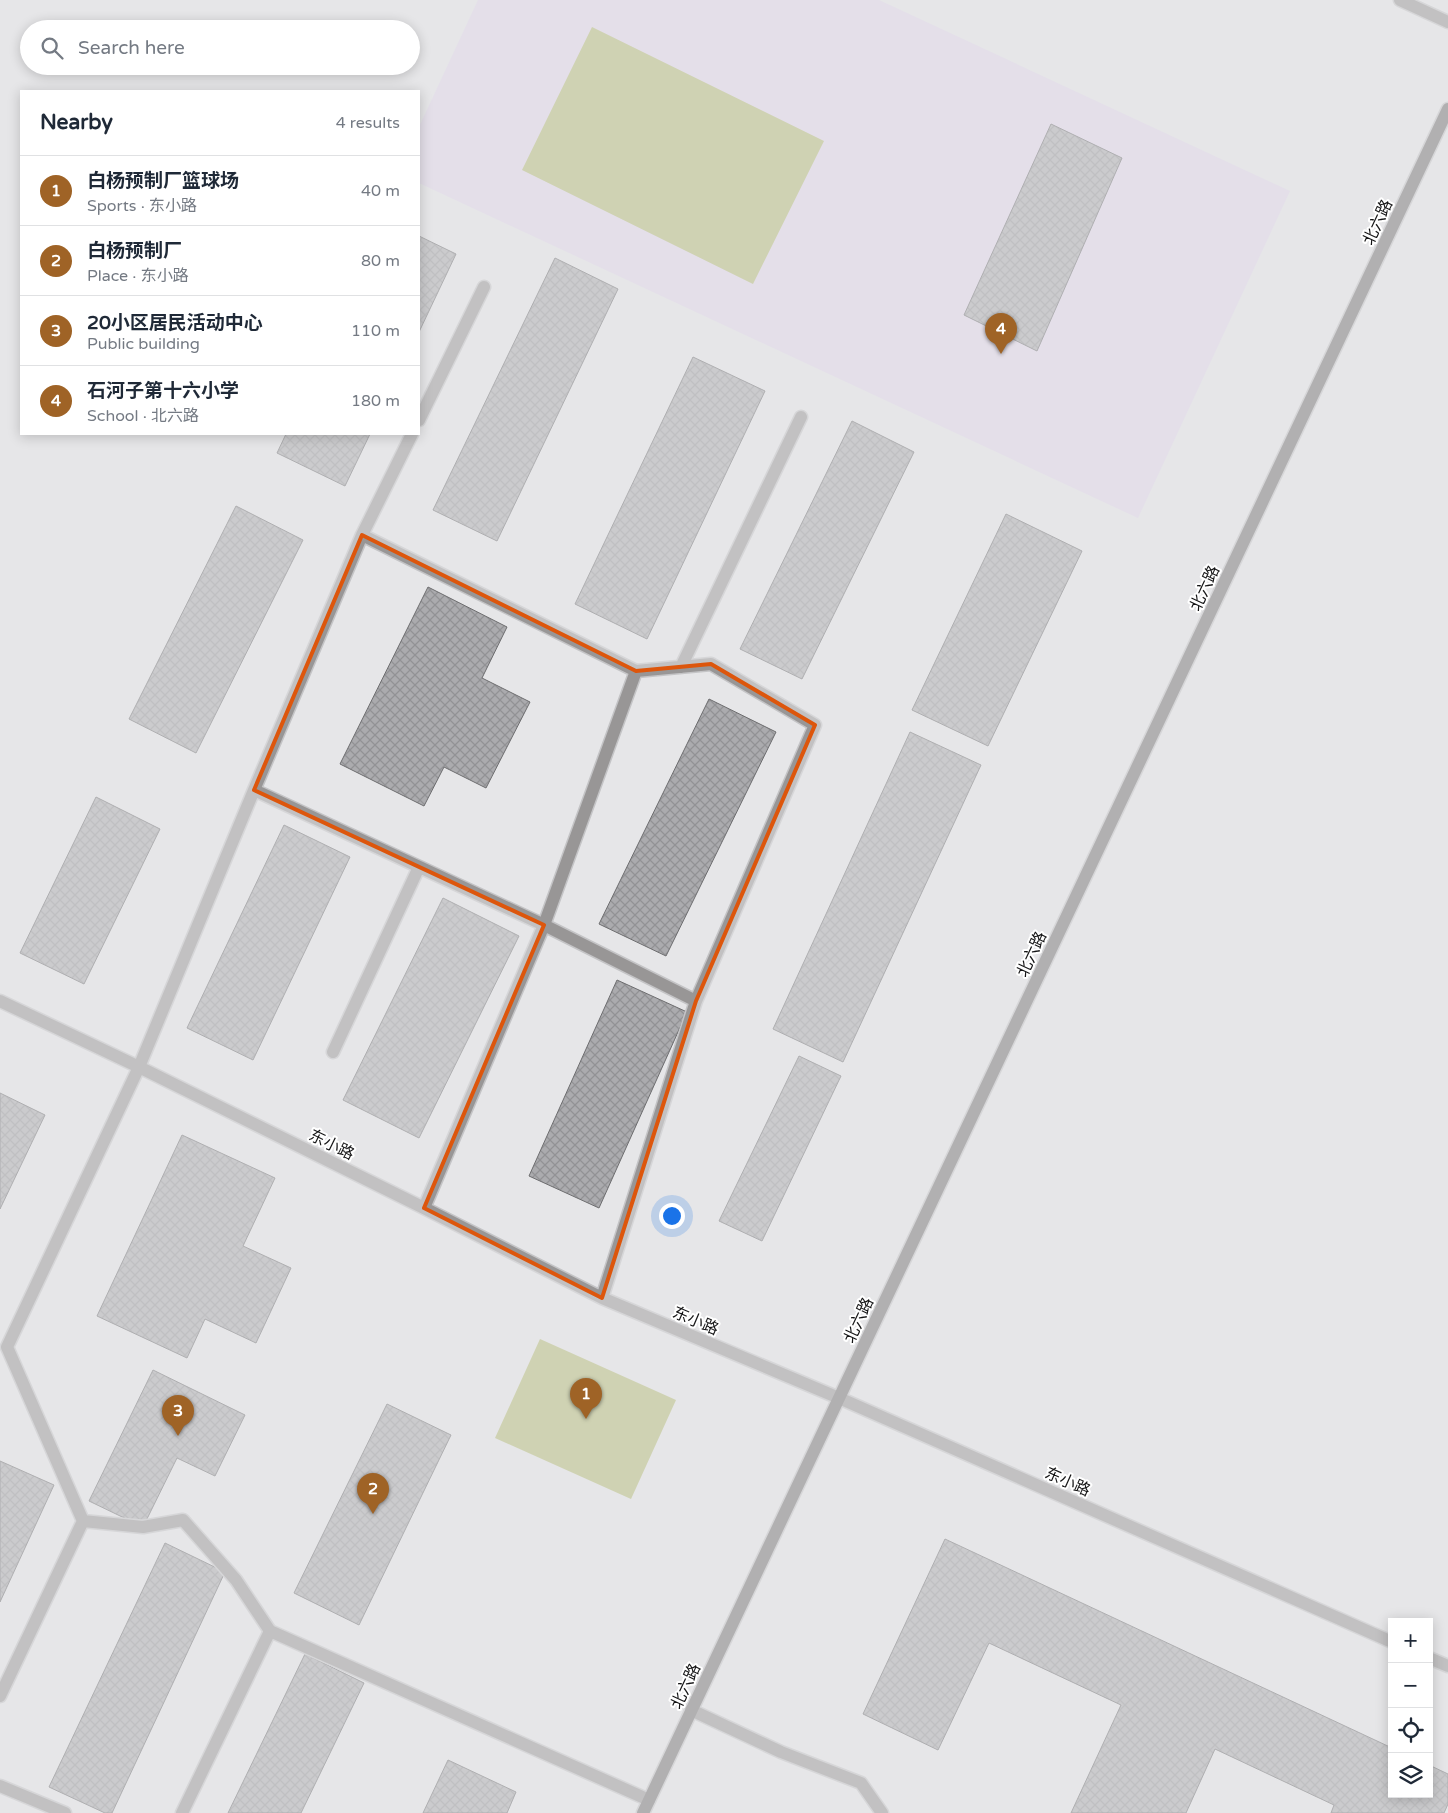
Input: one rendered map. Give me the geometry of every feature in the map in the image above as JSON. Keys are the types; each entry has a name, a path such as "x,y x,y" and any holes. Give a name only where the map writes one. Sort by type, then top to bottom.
{"street":[{"path":"1400,0 1448,22"},
{"name":"北六路","path":"643,1813 1448,109"},
{"path":"420,418 484,287"},
{"path":"681,667 801,417"},
{"path":"83,1521 4,1350 139,1067 362,535 412,435"},
{"path":"362,535 636,671 711,664 815,725 696,1001 602,1298"},
{"path":"424,1208 544,925 636,671"},
{"path":"254,790 544,925 696,1001"},
{"path":"333,1052 419,866"},
{"name":"东小路","path":"0,1001 139,1067 602,1298 839,1398 1388,1640"},
{"path":"83,1521 144,1527 183,1520 236,1580 270,1631 649,1800"},
{"path":"0,1696 83,1521"},
{"path":"182,1813 270,1631"},
{"path":"1433,1660 1448,1666"},
{"path":"691,1710 781,1752 862,1783 882,1813"},
{"path":"0,1786 65,1813"}],"highlighted area":[{"path":"362,535 636,671 711,664 815,725 696,1001 602,1298 424,1208 544,925 254,790"}],"shaded area":[{"path":"478,0 879,0 1290,191 1138,518 420,183 420,125"}],"green space":[{"path":"592,27 824,141 753,284 522,170"},
{"path":"540,1339 676,1400 631,1499 495,1438"}],"building":[{"path":"1051,124 1122,158 1037,351 964,315"},
{"path":"420,236 456,254 420,330"},
{"path":"555,258 618,289 497,541 433,510"},
{"path":"693,357 765,391 647,639 575,604"},
{"path":"852,421 914,452 802,679 740,649"},
{"path":"286,435 370,435 345,486 277,453"},
{"path":"236,506 303,540 196,753 129,719"},
{"path":"1006,514 1082,551 988,746 912,710"},
{"path":"428,587 507,627 482,678 530,702 486,788 444,767 424,806 340,764"},
{"path":"709,699 776,732 666,956 599,924"},
{"path":"910,732 981,765 843,1062 773,1029"},
{"path":"96,797 160,829 84,984 20,953"},
{"path":"284,825 350,857 253,1060 187,1028"},
{"path":"443,898 519,936 419,1138 343,1100"},
{"path":"617,980 687,1012 599,1208 529,1176"},
{"path":"799,1056 841,1076 762,1241 719,1221"},
{"path":"0,1093 45,1115 0,1209"},
{"path":"182,1135 275,1178 243,1246 291,1268 256,1343 205,1319 187,1358 97,1316"},
{"path":"153,1370 245,1415 215,1476 177,1458 143,1527 89,1501"},
{"path":"387,1404 451,1435 359,1625 294,1593"},
{"path":"0,1461 54,1485 0,1602"},
{"path":"945,1539 1388,1746 1388,1798 1433,1798 1433,1767 1448,1774 1448,1804 1444,1813 1331,1813 1334,1805 1215,1749 1186,1813 1071,1813 1121,1705 989,1643 938,1750 863,1714"},
{"path":"165,1543 225,1572 112,1813 105,1813 49,1787"},
{"path":"305,1654 364,1683 301,1813 228,1813"},
{"path":"448,1760 516,1792 507,1813 423,1813"}],"place":[{"name":"石河子第十六小学","path":"1001,354"},
{"name":"白杨预制厂篮球场","path":"586,1419"},
{"name":"20小区居民活动中心","path":"178,1436"},
{"name":"白杨预制厂","path":"373,1514"}]}
